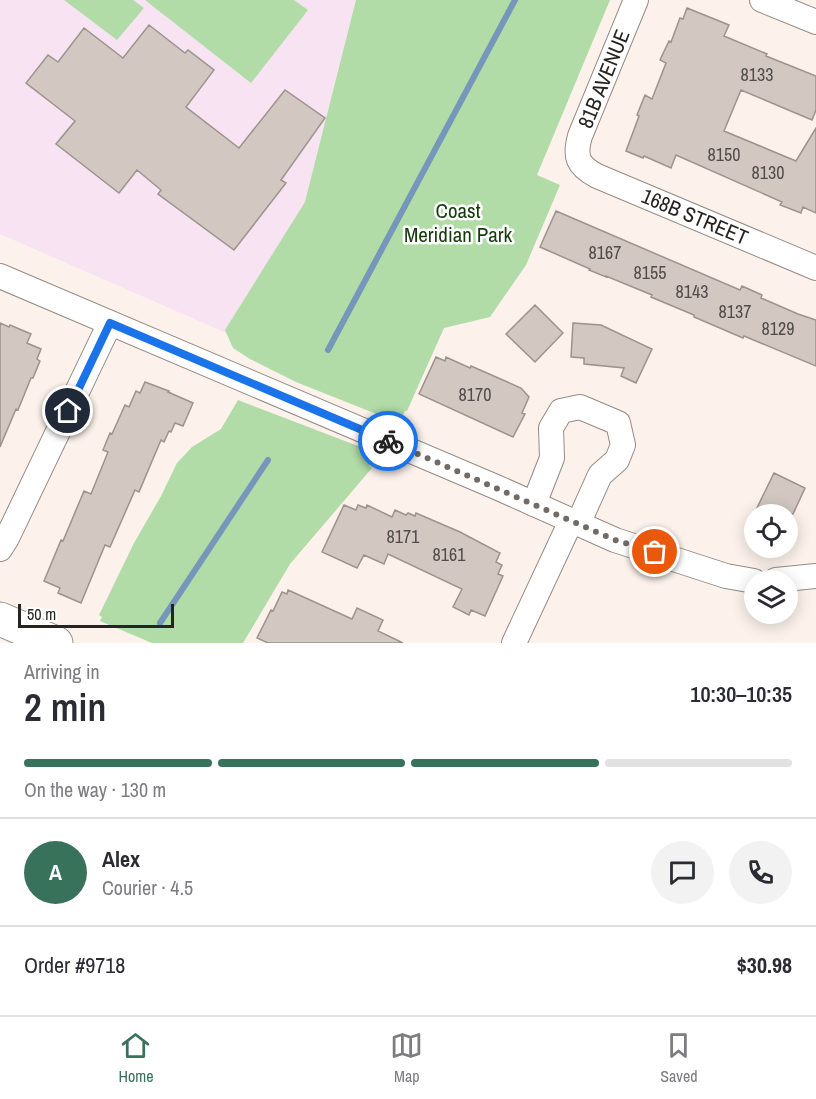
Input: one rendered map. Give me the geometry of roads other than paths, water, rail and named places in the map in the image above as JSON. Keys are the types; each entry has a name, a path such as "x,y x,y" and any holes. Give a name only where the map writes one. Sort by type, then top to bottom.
{"main road":[{"path":"0,619 56,643"}],"street":[{"name":"81B AVENUE","path":"578,159 580,136 636,0"},
{"path":"762,0 796,6 816,22"},
{"name":"168B STREET","path":"578,159 586,169 597,176 816,268"},
{"path":"0,276 615,540 726,576 744,579"},
{"path":"0,549 110,323"},
{"path":"514,643 600,476 617,460 623,445 618,423 580,407 561,411 551,428 552,459 534,504"},
{"path":"798,578 816,576"}],"waterway":[{"path":"328,350 515,0"},
{"path":"160,623 268,460"}],"park label":[{"name":"Coast Meridian Park","path":"458,223"}]}
